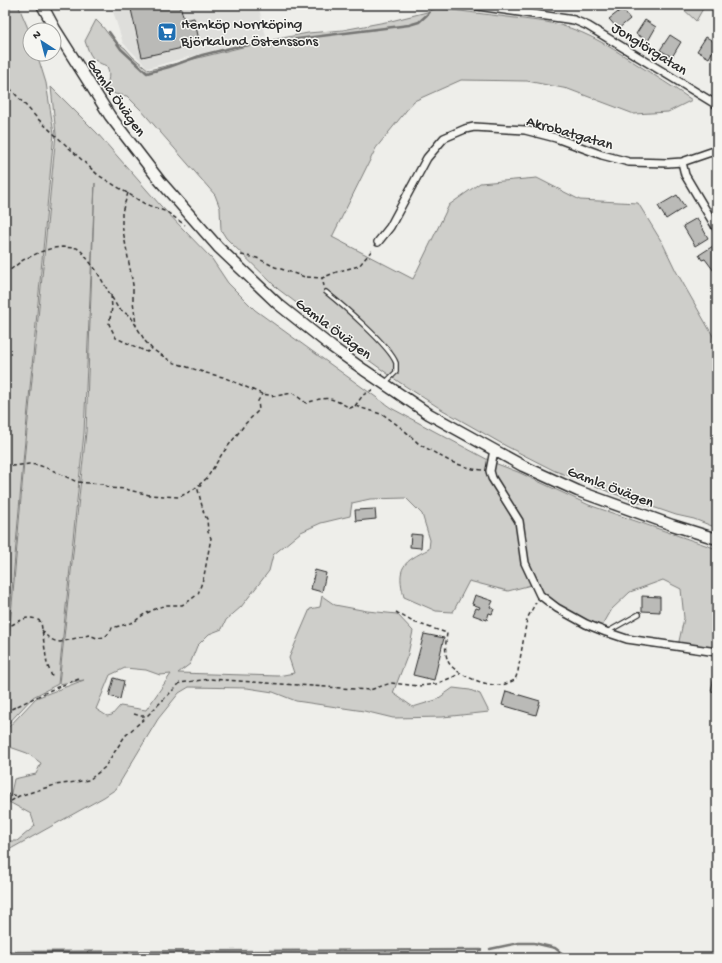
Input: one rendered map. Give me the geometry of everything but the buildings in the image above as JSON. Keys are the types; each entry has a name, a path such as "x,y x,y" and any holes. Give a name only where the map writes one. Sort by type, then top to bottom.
{"main road":[{"name":"Gamla Övägen","path":"42,5 54,29 110,116 160,181 218,246 278,304 332,347 430,414 523,466 578,491 672,525 717,539"}],"street":[{"name":"Jonglörgatan","path":"470,7 567,19 588,26 717,105"},
{"name":"Akrobatgatan","path":"378,242 390,227 426,158 444,138 465,129 474,127 525,130 556,138 602,155 629,162 682,162 717,150"},
{"path":"682,162 685,175 717,229"},
{"path":"494,450 490,470 492,478 519,521 525,563 540,595 557,608 586,624 627,639 717,652"}],"lane":[{"path":"326,292 369,330 391,355 396,363 396,372 384,384"},
{"path":"606,632 639,614"}],"path":[{"path":"442,5 470,7"},
{"path":"5,82 38,119 98,175 145,204 168,212 187,226"},
{"path":"128,193 122,212 122,225 128,265 134,285 133,301 136,326"},
{"path":"237,254 257,258 275,267 304,277 322,278 339,271 359,266 378,242"},
{"path":"5,274 23,260 40,252 62,247 77,248 96,270 118,308 131,317 152,349 172,362 223,377 262,394 275,396 293,393 306,403 324,398 333,399 350,408 355,406 384,415 420,444 450,462 473,469 490,470"},
{"path":"322,278 326,292"},
{"path":"111,294 112,308 109,324 116,338 147,352 152,349"},
{"path":"355,406 363,395 384,384"},
{"path":"5,464 14,466 29,464 52,470 77,482 102,484 110,488 125,489 159,496 179,497 193,490 207,478 217,461 246,423 259,410 258,401 262,394"},
{"path":"42,630 47,637 60,642 89,635 97,638 105,637 112,628 116,626 134,622 144,615 166,605 182,605 198,594 204,576 211,538 208,532 207,519 204,514 198,490 201,483"},
{"path":"396,612 413,622 447,633 445,648 448,662 460,674 479,682 498,686 515,680 518,671 527,619 540,595"},
{"path":"5,628 30,617 36,618 41,622 47,664 53,679"},
{"path":"5,805 19,796 55,785 89,780 104,768 125,736 180,683 202,680 243,681 370,690 392,683 419,686 436,684 460,674"},
{"path":"5,712 55,688 78,679"},
{"path":"134,714 147,716"},
{"path":"5,794 19,796"}],"shaded area":[{"path":"5,5 18,5 25,22 22,22 22,62 39,62 46,83 54,133 5,673"},
{"path":"111,5 258,5 266,36 148,68 123,43"},
{"path":"679,5 705,5 696,21"},
{"path":"437,8 546,22 571,28 614,49 692,100 668,112 634,114 568,89 527,81 461,80 414,101 376,148 332,237 413,279 449,205 480,183 537,178 580,200 638,203 663,244 676,271 717,343 717,528 694,519 676,515 609,492 555,471 506,446 441,409 399,382 356,351 278,289 226,238 221,230 220,208 215,195 127,96 115,94 108,89 109,72 107,66 98,62 92,57 88,51 85,41 96,20 112,39 125,48 133,57 149,70 267,41 308,33 343,30 391,21"},
{"path":"51,87 97,133 160,205 212,259 228,283 255,310 391,408 492,462 518,472 589,505 717,549 717,652 678,646 684,618 681,589 663,580 630,592 612,609 600,630 540,595 535,584 508,591 469,581 453,612 436,611 404,597 402,587 401,579 404,567 413,558 429,549 430,540 422,514 406,498 370,499 352,503 350,516 321,523 301,532 273,555 269,571 241,607 226,620 222,629 209,634 197,646 190,664 178,673 278,676 294,673 289,658 310,609 320,607 322,596 335,605 367,611 397,614 413,631 408,654 393,693 413,707 436,700 453,688 470,690 480,694 489,712 443,717 393,718 364,711 296,701 273,692 247,688 189,687 179,693 158,719 116,789 5,852 5,841 17,841 35,826 31,814 9,802 14,779 36,774 41,763 27,753 7,746 5,743 5,731 36,698 84,680 59,684 86,432 95,183 84,433 58,684 33,697 5,727 5,688 25,451 56,134","holes":["125,668 146,670 160,675 171,674 146,710 120,706 112,715 107,716 96,709 110,675"]}],"waterway":[{"path":"109,32 121,49 147,73 202,55 234,47 409,25 419,22 429,13"},
{"path":"490,949 519,943 534,943 555,948 568,958"},
{"path":"5,952 481,950"}],"place":[{"name":"Hemköp Norrköping Björkalund Östenssons","path":"167,32"}]}
